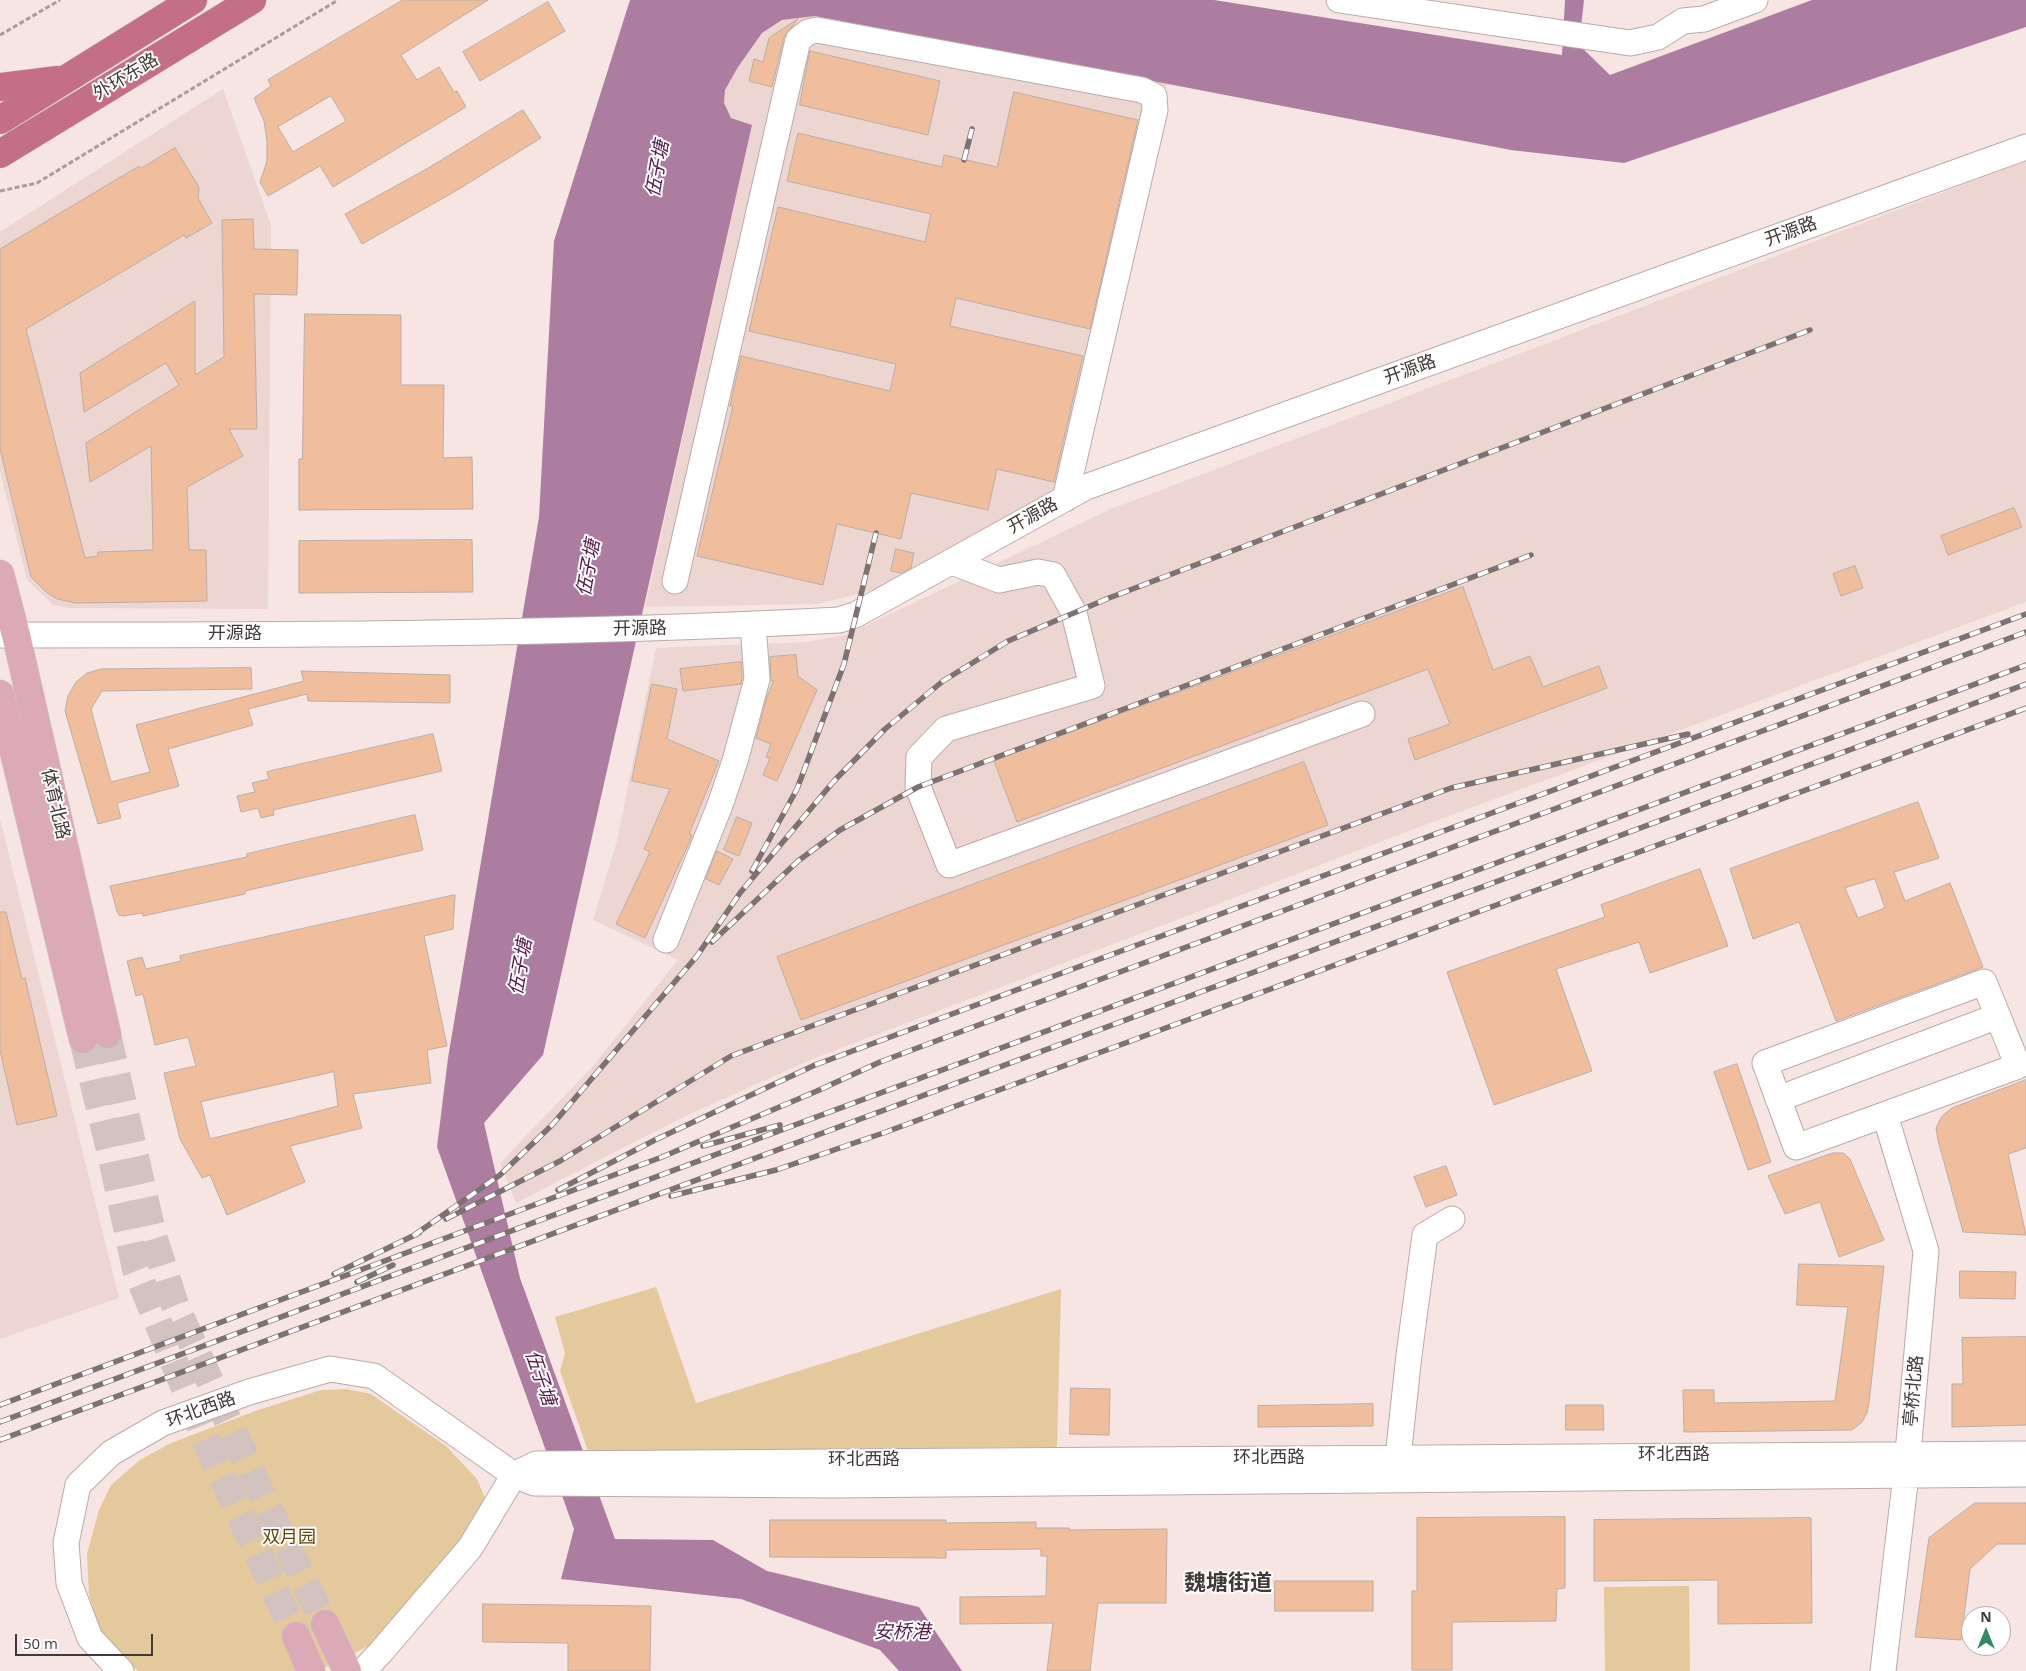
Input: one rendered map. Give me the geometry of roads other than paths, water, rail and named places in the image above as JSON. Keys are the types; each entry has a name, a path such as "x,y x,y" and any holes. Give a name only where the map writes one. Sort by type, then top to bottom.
{"highway":[{"name":"外环东路","path":"0,120 193,0"},
{"name":"外环东路","path":"0,154 252,0"},
{"path":"0,87 67,79"}],"main road":[{"name":"体育北路","path":"0,574 8,635 95,1037 0,694"},
{"path":"325,1624 347,1671"},
{"path":"296,1636 311,1671"}],"street":[{"path":"1339,0 1630,43 1658,37 1684,10 1704,19 1755,0"},
{"path":"675,581 798,40 808,32 817,30 1142,90 1154,96 1155,110 1064,499"},
{"name":"开源路","path":"8,635 469,632 678,628 838,620 855,615 1086,487 2026,148"},
{"path":"952,562 999,580 1038,572 1053,575 1074,613 1092,686 946,728 919,757 918,786 949,865 1362,714"},
{"path":"666,940 720,806 735,761 757,679 753,624"},
{"path":"1984,982 1998,1016 2022,1064 1796,1148 1765,1063 1984,982"},
{"path":"1778,1099 1998,1016"},
{"name":"亭桥北路","path":"1883,1671 1907,1464 1926,1251 1885,1115"},
{"path":"1398,1468 1409,1355 1426,1235 1452,1219"},
{"name":"环北西路","path":"121,1671 90,1638 69,1583 66,1543 78,1486 111,1453 162,1423 249,1392 330,1369 374,1376 528,1474 610,1473 833,1485 1398,1468 1907,1464 2026,1454"},
{"name":"环北西路","path":"1907,1464 2026,1474"},
{"path":"363,1671 380,1654 470,1548 528,1474"}],"water":[{"path":"630,0 1214,0 1562,55 1565,0 1584,0 1579,45 1610,75 1812,0 2026,0 2026,27 1624,163 1511,150 815,16 782,20 762,33 738,67 725,90 724,103 731,118 752,125 543,1055 484,1123 520,1278 615,1539 713,1540 767,1571 919,1607 962,1671 899,1671 880,1650 741,1599 561,1579 574,1529 437,1147 448,1058 539,517 554,241"}],"tunnel":[{"path":"107,1034 153,1236 175,1305 262,1495 325,1624"},
{"path":"83,1039 112,1158 136,1269 214,1459 296,1636"}],"railway":[{"path":"964,160 972,129"},
{"path":"413,1236 500,1175 552,1125 697,956 740,893 834,781 885,729 943,681 1008,641 1109,598 1810,330"},
{"path":"752,871 797,789 844,664 876,533"},
{"path":"712,942 798,861 840,830 918,787 1531,555"},
{"path":"558,1190 655,1140 815,1065 2026,614"},
{"path":"0,1405 662,1157 880,1062 2026,632"},
{"path":"0,1422 2026,665"},
{"path":"0,1440 2026,684"},
{"path":"671,1196 776,1170 886,1132 2026,708"},
{"path":"446,1219 560,1161 731,1056 1451,788 1688,734"},
{"path":"703,1146 780,1125"},
{"path":"334,1274 419,1233"},
{"path":"357,1282 393,1265"}],"district":[{"name":"魏塘街道","path":"1228,1584"}],"water label":[{"name":"伍子塘","path":"658,169"},
{"name":"伍子塘","path":"589,568"},
{"name":"伍子塘","path":"521,967"},
{"name":"伍子塘","path":"540,1378"},
{"name":"安桥港","path":"902,1633"}],"park label":[{"name":"双月园","path":"289,1538"}]}
